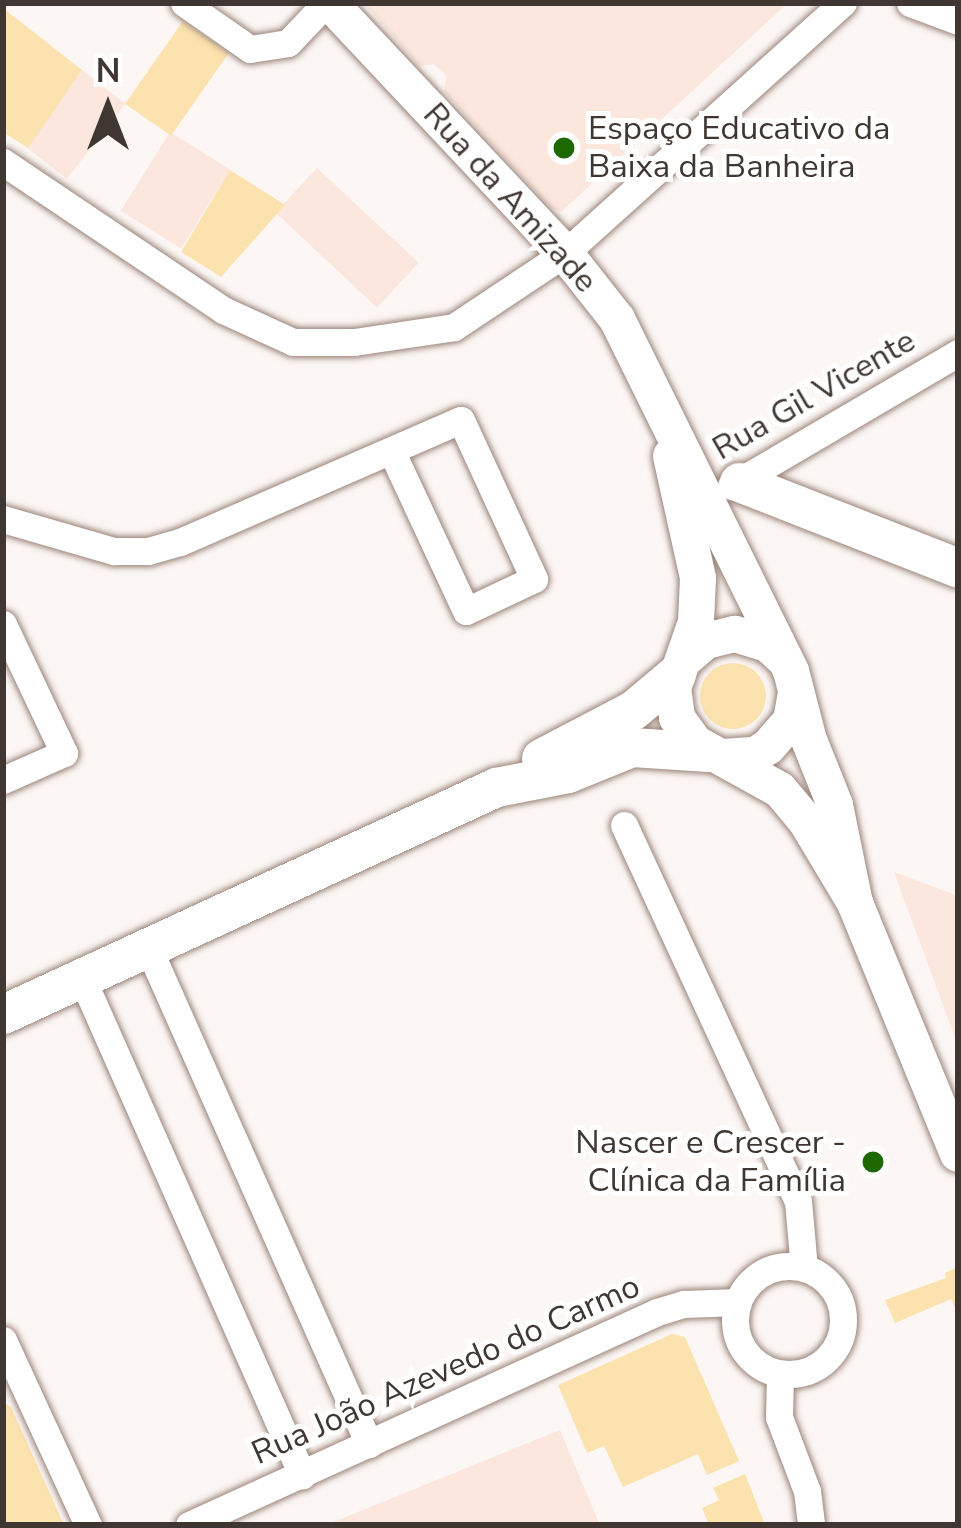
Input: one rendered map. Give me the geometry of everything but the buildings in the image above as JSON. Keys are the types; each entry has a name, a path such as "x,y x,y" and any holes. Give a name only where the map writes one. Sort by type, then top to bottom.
{"main road":[{"path":"723,491 958,568"},
{"path":"3,1014 496,787 553,750 632,710 680,667"},
{"path":"496,787 568,773 632,747 716,754"}],"street":[{"path":"184,3 250,49 288,43 328,3"},
{"name":"Rua da Amizade","path":"328,3 565,253 616,319 661,412 723,491 835,806 855,902"},
{"path":"3,162 223,310 293,342 354,342 454,327 565,253 843,3"},
{"path":"910,3 958,21"},
{"name":"Rua Gil Vicente","path":"723,491 958,353"},
{"name":"Rua da Amizade","path":"661,412 698,578 696,622 680,667 677,718 684,732 780,790 806,821 855,902 958,1154"},
{"path":"3,519 114,551 148,551 461,421 534,579 466,611 392,452"},
{"path":"3,780 64,752 4,620"},
{"path":"680,667 706,641 735,634 768,644 788,671 791,721 782,736 754,754 716,754"},
{"path":"624,825 798,1202 804,1268"},
{"path":"148,947 369,1444"},
{"path":"82,978 302,1474"},
{"path":"804,1268 825,1279 839,1298 844,1321 838,1344 824,1362 803,1373 780,1374 758,1365 742,1348 735,1326 738,1302 764,1272 804,1268"},
{"name":"Rua João Azevedo do Carmo","path":"189,1525 657,1312 684,1304 738,1302"},
{"path":"3,1341 88,1525"},
{"path":"780,1374 779,1417 807,1491 812,1525"}],"shaded area":[{"name":"Espaço Educativo da Baixa da Banheira","path":"364,3 788,3 561,212 551,208 444,92 446,76 434,64 419,66"},
{"path":"3,8 82,70 28,148 3,132"},
{"path":"183,21 229,53 171,136 125,104"},
{"path":"82,70 125,104 67,179 24,145"},
{"path":"170,132 230,170 181,248 121,211"},
{"path":"317,168 419,263 377,307 275,213"},
{"path":"230,170 285,205 221,277 181,252"},
{"path":"733,663 757,672 766,696 757,720 733,729 709,720 700,696 709,672"},
{"path":"894,872 958,896 958,1046"},
{"path":"958,1267 958,1314 951,1299 895,1323 885,1300 946,1278 945,1273"},
{"path":"672,1334 685,1337 739,1461 707,1475 698,1454 623,1487 604,1446 587,1453 558,1385"},
{"path":"3,1402 11,1407 64,1525 3,1525"},
{"path":"560,1430 600,1525 326,1525"},
{"path":"745,1474 765,1525 709,1525 702,1508 719,1500 713,1488"}],"place":[{"name":"Espaço Educativo da Baixa da Banheira","path":"564,148"},
{"name":"Nascer e Crescer - Clínica da Família","path":"873,1162"}]}
